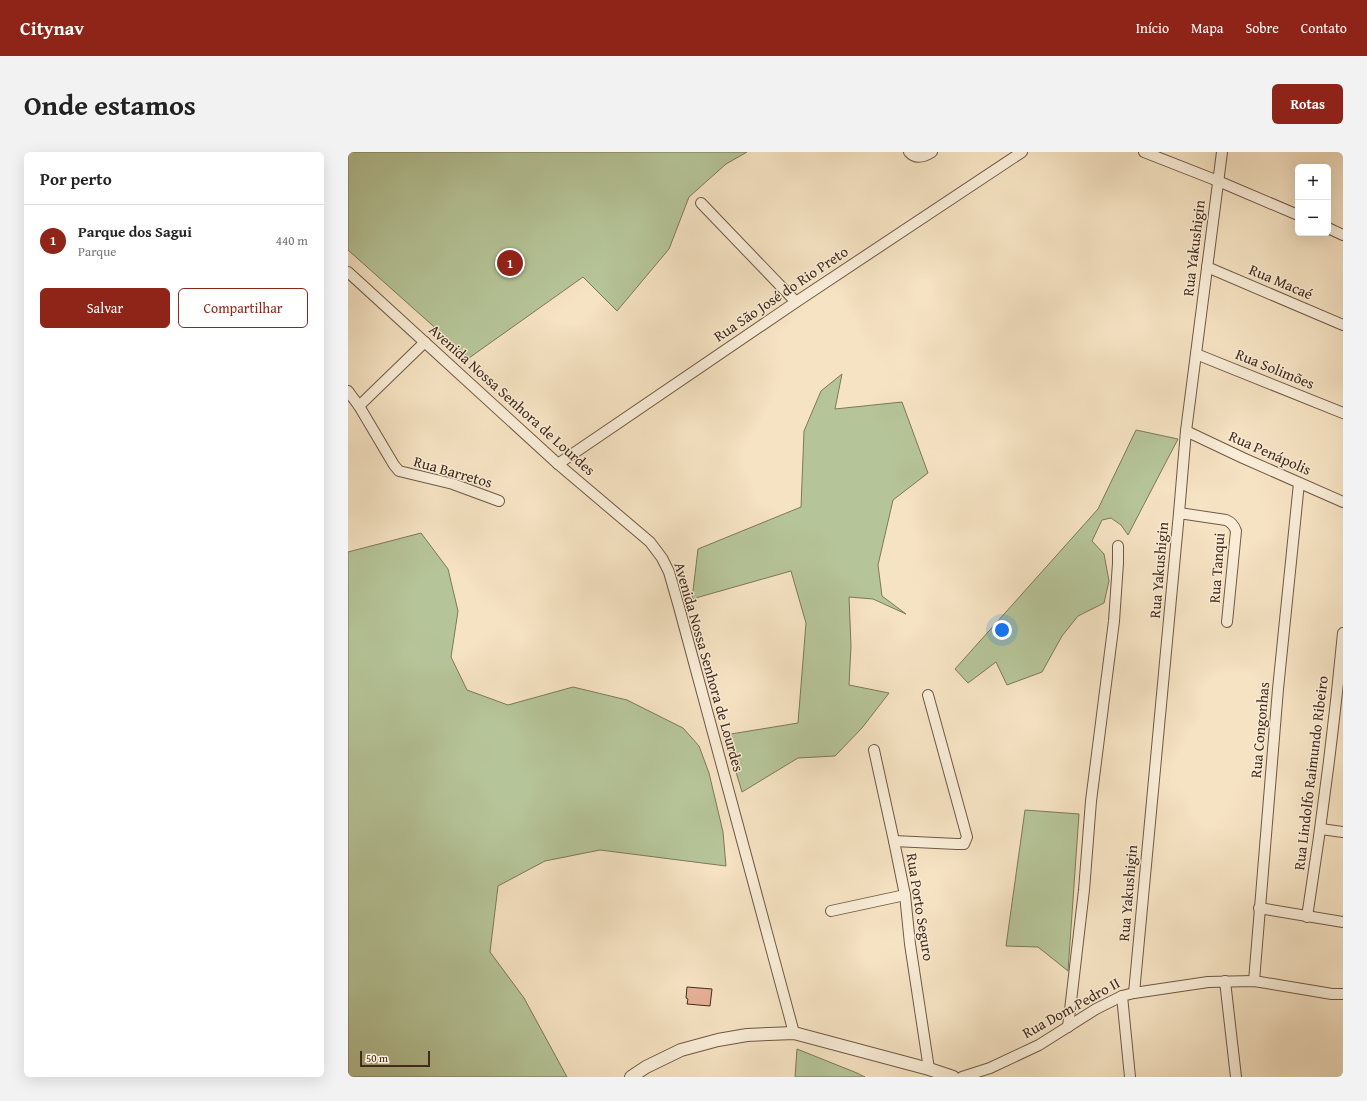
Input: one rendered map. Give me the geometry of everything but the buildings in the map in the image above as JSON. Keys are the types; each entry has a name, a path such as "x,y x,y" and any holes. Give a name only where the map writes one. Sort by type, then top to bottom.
{"street":[{"path":"909,152 918,158 930,153"},
{"name":"Rua São José do Rio Preto","path":"558,464 796,302 1022,152"},
{"path":"1144,152 1295,214"},
{"name":"Rua Yakushigin","path":"1134,993 1186,431 1222,152"},
{"path":"701,203 796,302"},
{"path":"1331,229 1343,235"},
{"name":"Rua Macaé","path":"1207,267 1343,325"},
{"name":"Avenida Nossa Senhora de Lourdes","path":"348,272 558,464 650,542 662,558 669,572 794,1033"},
{"path":"359,406 425,342"},
{"name":"Rua Solimões","path":"1196,354 1343,413"},
{"name":"Rua Barretos","path":"348,391 359,406 394,465 400,471 453,484 499,501"},
{"name":"Rua Penápolis","path":"1186,431 1343,502"},
{"name":"Rua Congonhas","path":"1254,981 1278,689 1299,483"},
{"name":"Rua Tanqui","path":"1179,513 1226,520 1235,526 1236,531 1227,622"},
{"path":"1068,1027 1084,890 1091,800 1114,621 1118,546"},
{"name":"Rua Lindolfo Raimundo Ribeiro","path":"1307,917 1321,829 1334,724 1343,633"},
{"path":"894,841 964,844 966,841 966,834 928,695"},
{"name":"Rua Porto Seguro","path":"874,750 905,895 910,944 929,1069"},
{"path":"1321,829 1343,832"},
{"path":"831,911 905,895"},
{"path":"1259,908 1343,922"},
{"path":"1225,981 1236,1077"},
{"name":"Rua Dom Pedro II","path":"962,1077 990,1068 1039,1045 1096,1009 1122,996 1134,993 1208,982 1254,981 1332,994 1343,994"},
{"path":"1122,996 1130,1077"},
{"path":"631,1077 646,1067 681,1050 718,1040 747,1035 794,1033 929,1069 953,1077"}],"green space":[{"path":"348,152 747,152 726,164 689,197 669,249 617,311 583,277 469,358 348,250"},
{"path":"842,374 835,409 902,402 928,473 893,500 878,565 882,596 906,614 873,599 849,597 851,646 849,685 889,693 862,728 835,756 798,758 742,792 725,735 798,723 806,623 791,571 692,599 698,549 801,507 804,431 821,391"},
{"path":"1136,430 1178,439 1128,535 1121,525 1111,518 1102,520 1092,541 1104,554 1109,581 1104,603 1078,616 1062,636 1042,672 1007,685 996,662 968,683 955,669 1098,509"},
{"path":"421,533 448,569 458,611 451,657 467,690 508,705 573,687 627,700 683,728 699,746 709,773 723,832 726,866 600,850 545,861 498,886 490,952 524,998 567,1077 348,1077 348,552"},
{"path":"1025,810 1079,814 1068,971 1038,947 1006,946"},
{"path":"797,1049 857,1073 865,1077 795,1077"}],"place":[{"name":"Parque dos Sagui","path":"510,263"}]}
